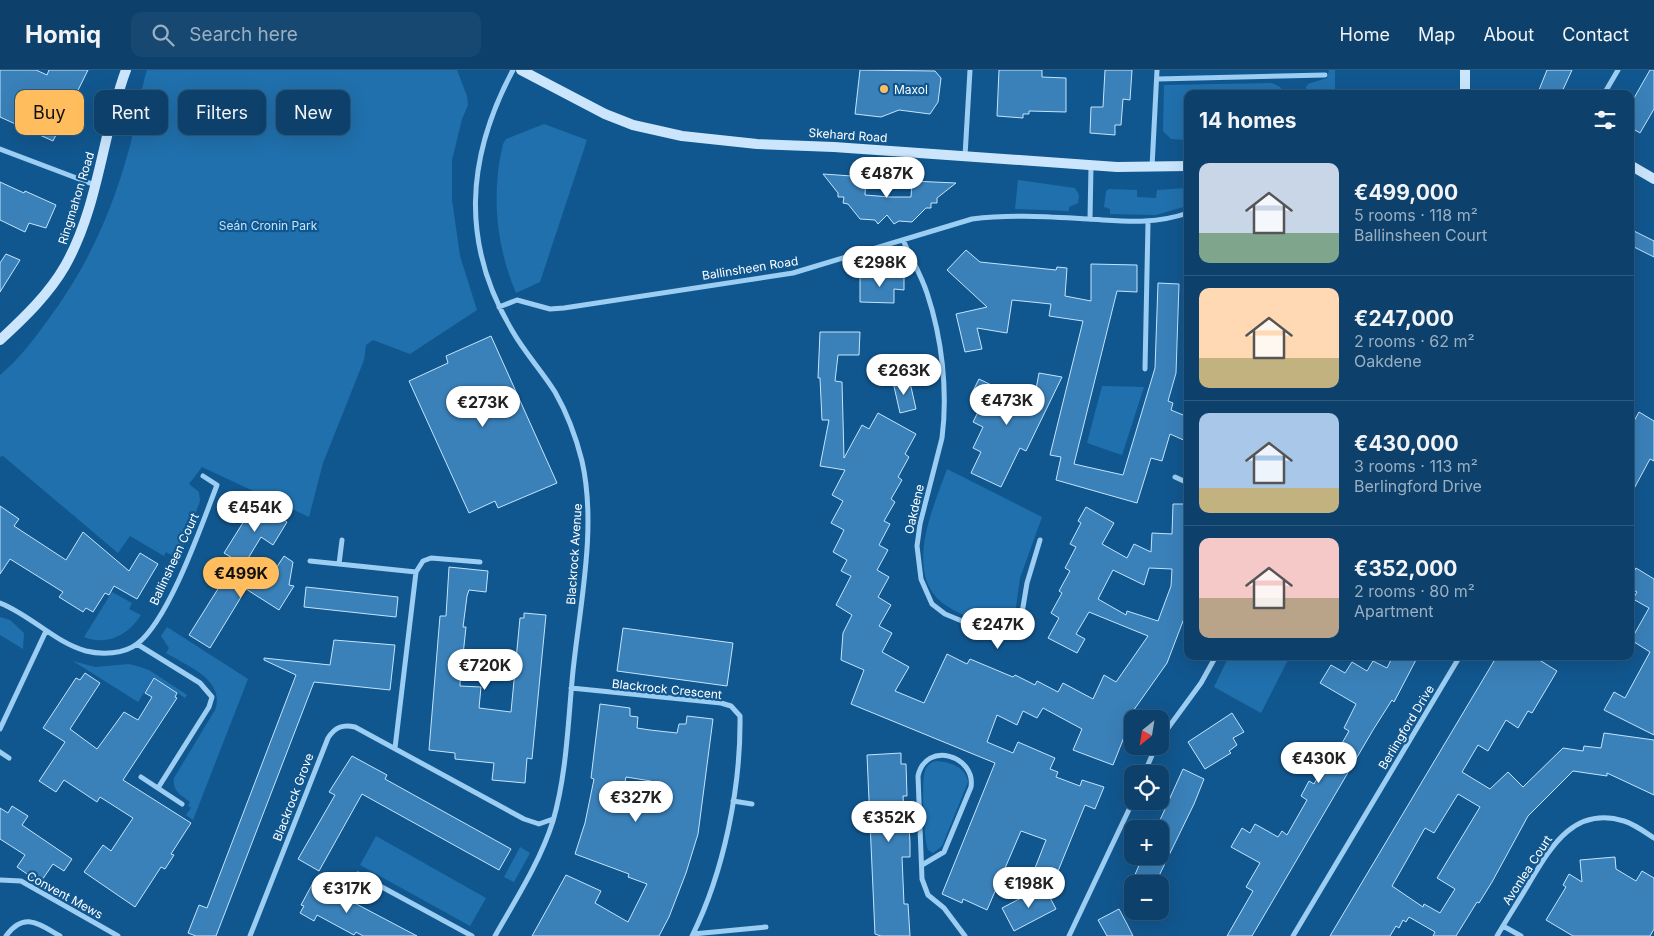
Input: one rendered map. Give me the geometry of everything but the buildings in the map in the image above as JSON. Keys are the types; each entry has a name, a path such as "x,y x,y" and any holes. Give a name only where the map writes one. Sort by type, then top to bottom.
{"main road":[{"name":"Ringmahon Road","path":"0,340 31,310 65,267 82,228 126,70"},
{"name":"Skehard Road","path":"521,70 606,114 633,125 666,133 757,144 965,156 1091,166 1152,168 1184,166"},
{"path":"1465,70 1465,90"},
{"path":"1634,167 1654,179"}],"street":[{"name":"Blackrock Avenue","path":"495,936 541,853 553,819 563,766 588,523 586,481 576,442 563,408 514,334 499,307 480,248 476,215 476,187 485,131 498,99 513,70"},
{"path":"965,156 970,70"},
{"path":"1152,168 1157,70"},
{"path":"1606,90 1618,70"},
{"path":"1157,79 1325,75"},
{"path":"0,149 95,185"},
{"path":"1090,219 1091,166"},
{"name":"Ballinsheen Road","path":"499,307 517,300 550,309 564,308 734,282 811,268 956,224 992,217 1090,219 1148,223 1184,214"},
{"path":"1145,369 1148,223"},
{"name":"Oakdene","path":"903,240 929,302 943,381 944,424 942,438 918,535 919,568 928,598 945,614 991,633 1011,630 1021,619 1027,583 1040,540"},
{"name":"Ballinsheen Court","path":"0,603 26,616 46,631 78,648 96,653 115,652 137,644 154,625 179,577 217,485 203,476"},
{"path":"1175,477 1184,481"},
{"path":"339,564 342,540"},
{"path":"395,748 416,572 423,560 431,558 480,562"},
{"path":"310,561 416,572"},
{"path":"0,730 46,631"},
{"path":"137,644 200,683 212,697 209,708 158,788"},
{"path":"1169,726 1200,683 1214,660"},
{"name":"Berlingford Drive","path":"1293,936 1458,660"},
{"name":"Blackrock Crescent","path":"572,688 721,703 731,706 740,716 733,801 715,875 692,935"},
{"name":"Blackrock Grove","path":"250,936 328,738 332,732 347,725 355,727 395,748 524,819 539,824 553,819"},
{"path":"0,752 9,758"},
{"path":"922,865 944,852 971,787 972,776 967,766 943,755 932,756 927,760 920,767 918,776 922,865 925,890 944,908 965,936"},
{"path":"141,777 182,804"},
{"path":"733,801 752,804"},
{"path":"1069,936 1129,810"},
{"name":"Avonlea Court","path":"1497,936 1548,852 1563,834 1586,821 1611,818 1626,822 1654,838"},
{"path":"358,874 472,936"},
{"name":"Convent Mews","path":"0,880 21,881 118,936"},
{"path":"6,936 18,924 32,922 60,936"},
{"path":"1503,926 1521,936"},
{"path":"692,935 766,927"}],"green space":[{"name":"Seán Cronin Park","path":"147,70 457,70 467,96 468,105 462,119 452,160 452,200 460,256 477,310 410,354 373,340 366,345 364,360 323,463 309,517 202,467 189,484 199,492 200,501 179,559 166,552 164,556 130,536 118,553 3,456 0,457 0,375 24,351 76,278 111,206 133,135 168,135 168,90 142,90"},
{"path":"1329,70 1335,70 1335,90 1306,90 1308,84 1327,78"},
{"path":"1272,83 1282,90 1184,90 1184,140 1171,139 1163,131 1164,85"},
{"path":"544,124 587,140 540,282 516,293 509,275 500,238 497,201 499,163 506,139"},
{"path":"1018,180 1075,188 1079,195 1078,203 1069,207 1069,211 1015,209"},
{"path":"1184,188 1184,207 1156,215 1110,214 1110,209 1104,207 1106,191 1109,189 1137,190 1137,197 1156,198 1157,190"},
{"path":"1102,386 1144,387 1122,455 1087,443"},
{"path":"947,469 1042,517 1020,578 1015,614 1004,622 986,623 957,612 941,602 928,584 924,569 923,552 930,516"},
{"path":"112,592 132,603 129,609 141,615 130,628 117,637 101,640 84,637"},
{"path":"0,617 10,620 24,633 23,649 0,635"},
{"path":"167,627 248,679 193,820 186,815 191,808 188,806 190,802 180,795 174,786 174,778 215,710 217,699 215,690 210,682 194,669 166,653 169,648 161,636"},
{"path":"1227,660 1288,660 1261,713 1214,687"},
{"path":"73,661 95,667 129,664 137,666 149,670 187,695 185,698 154,677 138,702"},
{"path":"937,761 957,766 967,777 968,782 942,846 933,853 928,850 925,835 923,786 926,769 930,764"},
{"path":"376,836 486,898 470,926 360,865"},
{"path":"520,847 530,853 514,882 504,877"}],"place":[{"name":"Maxol","path":"884,89"}]}
